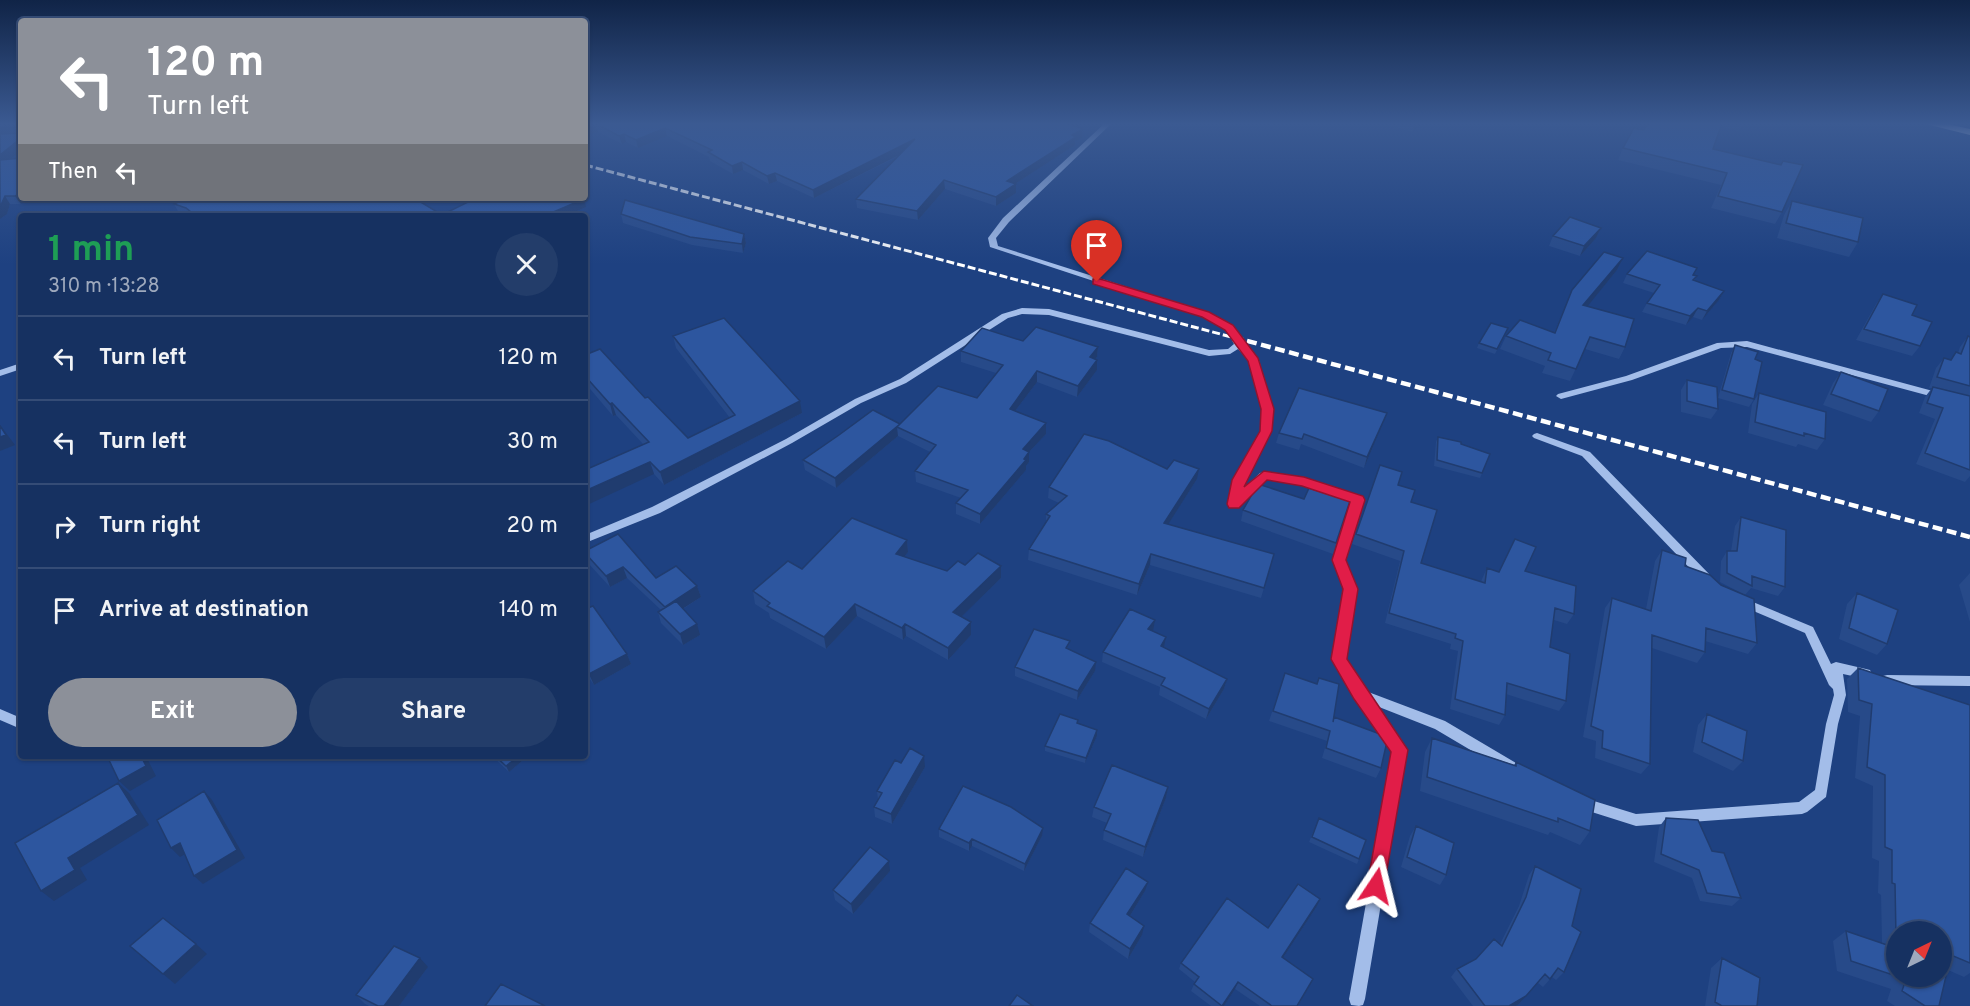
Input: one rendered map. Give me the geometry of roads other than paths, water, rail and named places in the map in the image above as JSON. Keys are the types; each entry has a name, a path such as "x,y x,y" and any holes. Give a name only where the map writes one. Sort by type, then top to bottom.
{"street":[{"path":"1059,170 1006,220 992,237 994,247 1206,315 1229,327 1239,345 1254,361 1268,409 1266,431 1239,480 1234,504 1264,475 1304,482 1358,500 1339,560 1350,589 1339,659 1359,694 1400,750 1357,999"},
{"path":"588,538 656,510 789,441 858,400 903,381 985,326 1022,311 1049,312 1209,353 1230,351 1239,345"},
{"path":"1561,396 1629,378 1720,345 1748,344 1947,398"},
{"path":"0,373 18,367"},
{"path":"1537,436 1586,454 1723,593 1809,630 1840,696"},
{"path":"1563,795 1596,810 1636,820 1802,808 1821,793 1832,724 1840,696 1836,667 1894,681 1953,679 1970,681"},
{"path":"1359,694 1440,725 1522,774"},
{"path":"0,714 18,723"}],"railway":[{"path":"604,170 1239,339"},
{"path":"1233,337 1970,537"}]}
